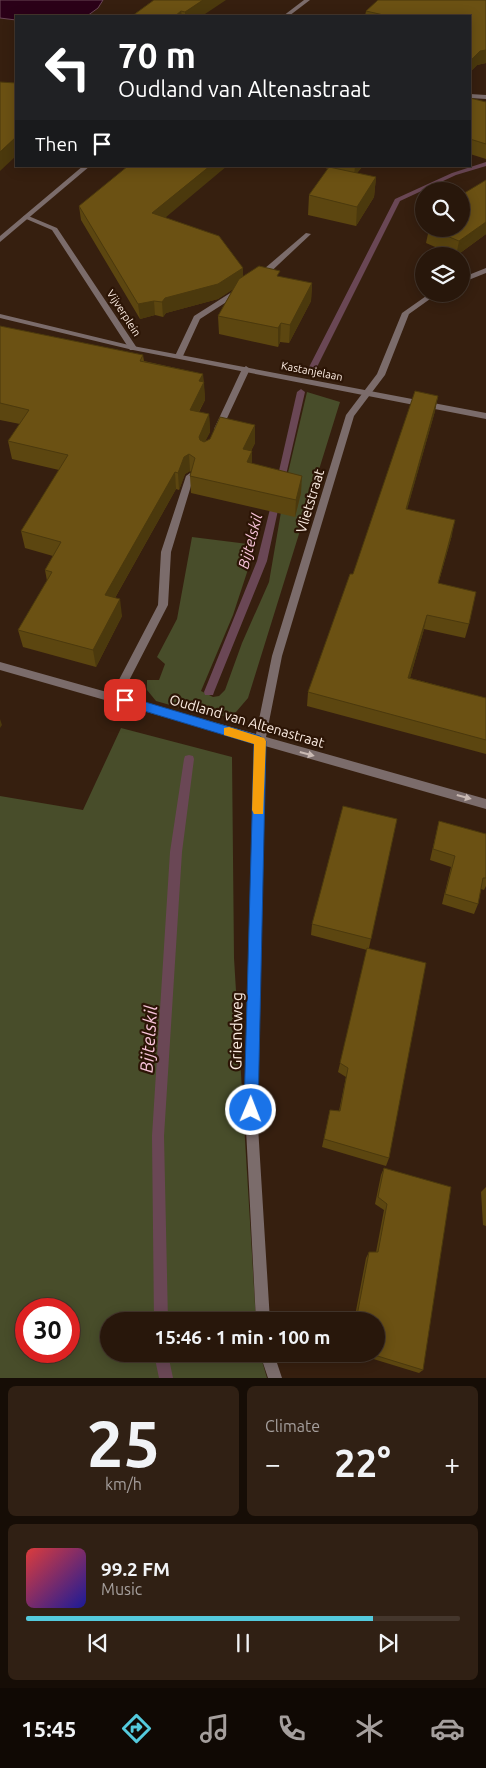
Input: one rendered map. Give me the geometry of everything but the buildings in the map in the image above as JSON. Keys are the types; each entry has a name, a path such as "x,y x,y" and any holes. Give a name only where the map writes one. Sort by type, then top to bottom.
{"street":[{"path":"287,15 307,0"},
{"path":"471,96 486,97"},
{"path":"0,240 86,167"},
{"name":"Vijverplein","path":"26,217 56,229 133,348"},
{"path":"251,284 308,234"},
{"path":"470,277 486,270"},
{"path":"179,356 197,318 243,289"},
{"name":"Vlietstraat","path":"260,741 277,656 350,415 381,376 406,313 422,302"},
{"name":"Vijverplein","path":"0,316 133,348"},
{"name":"Kastanjelaan","path":"133,348 486,416"},
{"path":"214,438 246,369"},
{"path":"115,697 162,605 166,552 190,476"},
{"name":"Oudland van Altenastraat","path":"0,666 115,697 260,741 486,804"},
{"name":"Griendweg","path":"260,741 251,1110 263,1312"},
{"path":"270,1362 275,1378"}],"green space":[{"path":"307,392 340,402 248,698 236,712 227,716 209,716 156,701 147,690 147,680 159,680 165,664 157,657 177,619 192,537 256,545 233,615 201,691 213,697 219,696 225,690 242,643 269,582 287,477"},
{"path":"121,728 232,757 234,958 255,1312 100,1312 100,1362 262,1362 267,1378 0,1378 0,796 83,810"}],"shaded area":[{"path":"0,0 103,0 98,8 88,15 15,15 15,20 0,18"}],"waterway":[{"name":"Bijtelskil","path":"311,371 397,200 454,174 486,164"},
{"name":"Bijtelskil","path":"280,484 301,392"},
{"name":"Bijtelskil","path":"209,692 262,561 276,501"},
{"name":"Bijtelskil","path":"161,1312 158,1136 176,852 189,759"},
{"name":"Bijtelskil","path":"163,1362 166,1378"}],"slow traffic":[{"path":"229,732 260,741 258,810"}],"route":[{"path":"125,700 260,741 251,1110"}]}
